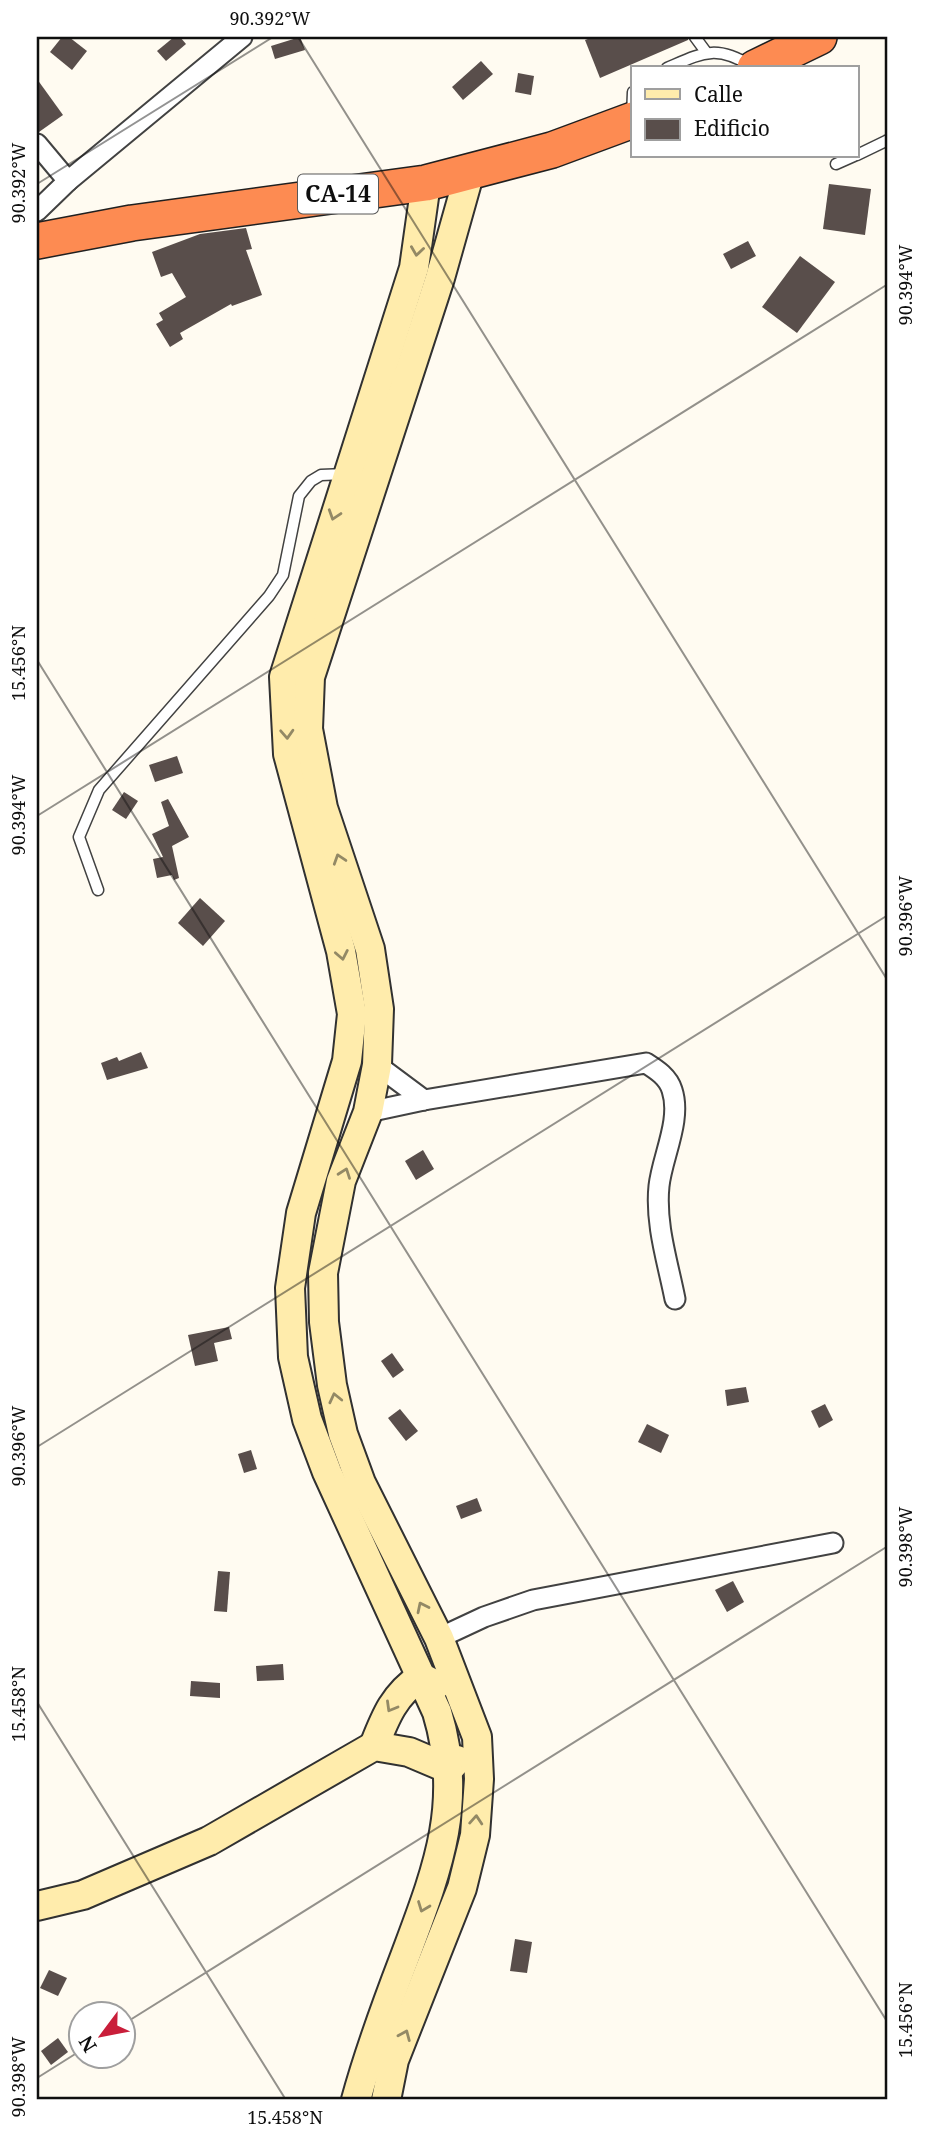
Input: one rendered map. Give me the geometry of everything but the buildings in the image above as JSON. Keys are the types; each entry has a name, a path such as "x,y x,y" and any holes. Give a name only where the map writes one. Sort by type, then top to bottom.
{"highway":[{"path":"764,57 819,37"},
{"name":"CA-14","path":"37,241 145,221 426,184 469,175 552,150 631,121"}],"street":[{"path":"37,211 68,181 242,37"},
{"path":"37,144 68,181"},
{"path":"386,2100 394,2060 462,1888 475,1835 479,1779 477,1737 468,1706 439,1639 361,1483 343,1434 330,1373 323,1273 341,1181 368,1112 377,1065 379,1009 370,949 323,808 308,729 310,677 440,278 469,175"},
{"path":"356,2100 371,2045 438,1869 447,1831 449,1769 446,1739 437,1712 327,1472 307,1419 293,1357 290,1288 301,1213 347,1061 352,1014 341,951 288,754 284,677 346,474 415,268 426,184"},
{"path":"368,1112 646,1063 664,1075 673,1090 668,1153 659,1186 661,1221 675,1299"},
{"path":"377,1065 424,1100"},
{"path":"439,1639 484,1617 533,1600 833,1543"},
{"path":"421,1677 468,1706"},
{"path":"37,1906 83,1895 209,1841 374,1746 394,1700 421,1677"},
{"path":"449,1769 477,1737"},
{"path":"374,1746 409,1752 449,1769"}],"lane":[{"path":"695,37 706,52"},
{"path":"672,66 706,52 764,57"},
{"path":"858,154 888,140"},
{"path":"836,164 849,158"},
{"path":"99,890 79,837 99,790 269,596 283,575 299,496 311,481 321,475 346,474"}]}
